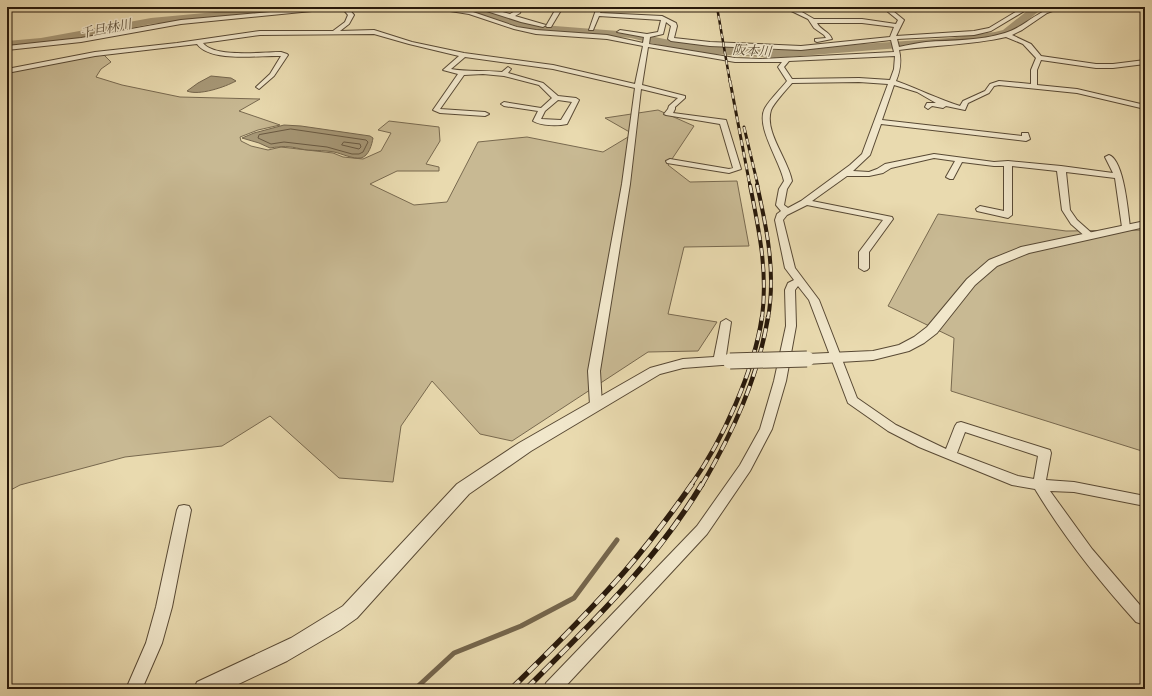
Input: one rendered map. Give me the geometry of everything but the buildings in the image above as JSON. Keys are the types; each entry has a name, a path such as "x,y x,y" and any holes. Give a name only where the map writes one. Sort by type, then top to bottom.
{"street":[{"path":"7,48 81,40 182,22 343,7 351,15 350,19 348,24 334,33"},
{"path":"428,7 470,13 516,28 536,32 646,40 661,33 664,19"},
{"path":"477,7 511,16 528,23 594,29 600,7"},
{"path":"511,16 518,12 519,7"},
{"path":"549,26 560,7"},
{"path":"786,7 793,8 813,21 816,27 827,34 829,40 809,41 816,46"},
{"path":"887,8 908,7"},
{"path":"615,31 681,52 735,60 787,60 895,46 986,31 1028,7"},
{"path":"597,14 664,19 673,22 674,26 671,39 677,41 800,48 816,46 895,46 968,42 1006,35 1016,31 1040,14 1060,7"},
{"path":"887,8 901,20 893,35 898,64 866,155 806,202 786,211 780,216 779,220 790,268 814,300 852,400 892,428 950,456 1018,481 1039,485 1074,487 1145,501"},
{"path":"813,21 862,21 898,26"},
{"path":"7,72 94,54 199,42 260,33 374,32 411,43 464,54 569,70 683,97 671,107 672,109 668,114 723,122 737,170 729,171 670,161"},
{"path":"1006,35 1020,40 1032,47 1039,58 1096,66 1113,66 1145,62"},
{"path":"596,405 594,371 626,184 638,87 644,66 646,40"},
{"path":"199,42 203,48 211,51 244,54 285,55 272,75 259,87"},
{"path":"464,54 446,70 462,73 483,72 504,74 541,84 556,98 576,100 564,122 558,123 537,121 542,110 556,98"},
{"path":"1034,86 1034,70 1039,58"},
{"path":"787,60 781,67 790,81"},
{"path":"504,74 514,61"},
{"path":"462,73 436,110 485,114"},
{"path":"790,81 859,80 891,82 919,91 937,101 963,109 965,102 987,92 992,85 999,83 1076,91 1145,107"},
{"path":"786,211 780,205 783,189 788,181 786,170 772,141 766,122 768,109 790,81"},
{"path":"504,104 542,110"},
{"path":"928,107 929,104 952,106"},
{"path":"878,122 1026,139 1025,135"},
{"path":"844,173 869,174 880,171 888,166 912,161 926,156 934,156 994,164 1008,163 1061,168 1119,176"},
{"path":"1109,157 1119,176 1126,227"},
{"path":"950,177 960,159"},
{"path":"980,209 1008,215 1008,163"},
{"path":"1061,168 1066,210 1074,222 1090,236"},
{"path":"806,202 889,219 864,252 864,268"},
{"path":"205,689 330,627 350,612 463,489 525,447 641,378 666,366 725,361 861,357 880,355 907,347 925,337 971,282 993,263 1025,250 1145,224"},
{"path":"552,689 702,530 745,468 766,429 780,381 791,326 790,290 792,285 800,281"},
{"path":"725,361 726,322"},
{"path":"950,456 961,426 1045,453 1039,485 1051,505 1106,579 1141,617 1145,618"},
{"path":"134,689 154,643 164,607 184,510"}],"shaded area":[{"path":"104,55 111,62 101,69 96,77 122,85 180,97 260,99 239,111 280,125 258,130 240,137 241,141 251,146 268,150 281,147 333,153 343,157 363,159 381,151 391,133 378,130 389,121 439,127 440,141 426,164 439,167 439,171 397,171 370,184 414,205 447,202 478,142 527,137 603,152 633,134 605,118 658,110 694,126 668,165 690,182 737,181 749,246 684,247 668,314 717,322 698,351 648,352 512,441 480,434 432,381 401,426 393,482 339,478 270,416 222,446 125,457 20,485 7,492 7,73 78,58"},
{"path":"938,214 1066,231 1145,230 1145,452 951,391 954,338 888,306"}],"water":[{"path":"211,76 231,78 236,81 205,92 187,91 198,83"},
{"path":"284,125 370,136 373,138 366,155 358,158 330,151 305,150 293,147 270,148 242,138 254,133"}],"waterway":[{"name":"千旦林川","path":"7,45 41,42 151,21 302,7"},
{"name":"阪本川","path":"459,7 491,14 529,27 631,35 679,46 712,50 775,54 949,41 995,35 1007,32 1039,7"},
{"path":"415,689 454,653 521,626 574,598 617,540"}],"railway":[{"path":"717,7 730,82"},
{"path":"730,81 750,186"},
{"path":"744,127 758,186"},
{"path":"750,185 762,251 764,283 762,318"},
{"path":"757,185 767,235 771,268 768,318"},
{"path":"691,485 703,467 736,404 752,360 762,317"},
{"path":"702,485 724,445 743,404 758,362 768,317"},
{"path":"511,689 569,631 625,571 660,528 692,484"},
{"path":"526,689 597,617 643,566 664,540 702,484"}]}
